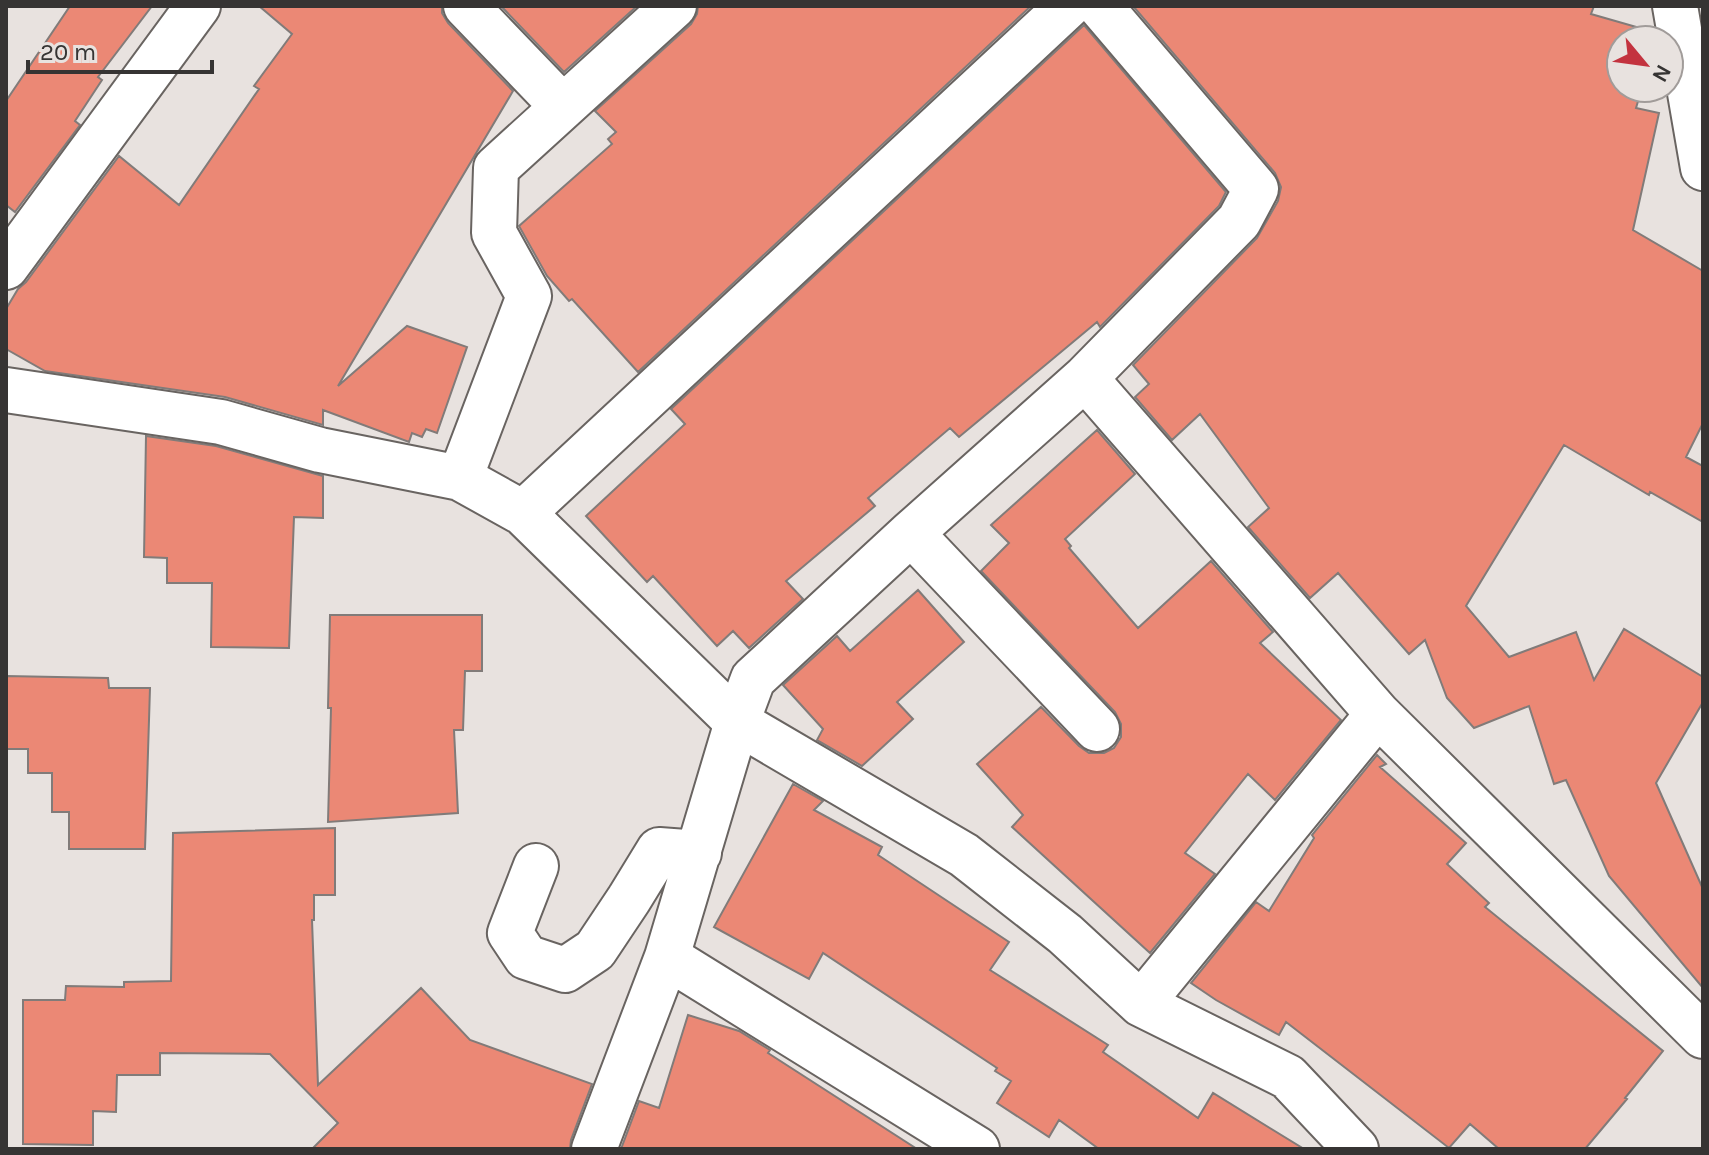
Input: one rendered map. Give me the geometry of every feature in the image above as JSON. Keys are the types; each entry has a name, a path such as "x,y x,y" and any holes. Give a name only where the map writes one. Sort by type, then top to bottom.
{"street":[{"path":"6,267 198,6"},
{"path":"466,6 563,107"},
{"path":"460,478 529,296 494,233 496,168 674,6"},
{"path":"523,513 1068,6"},
{"path":"594,1149 667,957 737,722 753,679 1085,378 1239,221 1256,189 1100,6"},
{"path":"1675,6 1703,168"},
{"path":"1085,378 1378,714 1703,1036"},
{"path":"6,390 221,422 320,450 460,478 523,513 737,722 964,855 1065,934 1141,1004 1288,1077 1356,1149"},
{"path":"911,533 1097,729"},
{"path":"1141,1004 1378,714"},
{"path":"536,866 510,933 526,957 565,970 595,950 659,850 699,853"},
{"path":"667,957 977,1149"}],"building":[{"path":"70,6 152,6 98,77 102,80 75,121 80,125 15,212 6,205 6,101"},
{"path":"259,6 442,6 448,23 513,91 338,386 407,326 467,347 437,433 426,429 422,437 412,433 409,442 323,410 323,425 225,397 45,371 6,349 6,309 119,156 179,205 259,89 254,86 292,34"},
{"path":"501,6 637,6 564,72"},
{"path":"698,6 1031,6 638,372 547,276 519,226 612,144 608,139 616,132 595,111 691,24"},
{"path":"1133,6 1594,6 1591,14 1626,24 1605,24 1605,104 1637,104 1636,108 1659,113 1633,230 1703,271 1703,423 1686,457 1703,466 1703,522 1650,492 1649,495 1564,445 1466,606 1509,657 1576,632 1594,680 1624,629 1703,677 1703,702 1656,783 1703,889 1703,988 1609,876 1566,780 1554,784 1529,706 1474,728 1447,698 1425,640 1409,654 1338,573 1310,598 1248,527 1269,508 1200,414 1172,440 1135,397 1149,384 1133,365 1257,238 1278,201 1281,187 1275,173"},
{"path":"1084,25 1226,192 1219,206 1100,327 1097,322 959,437 950,428 868,498 875,506 786,581 803,599 749,648 733,631 717,646 653,576 647,582 586,516 685,424 671,409"},
{"path":"1097,430 1135,474 1065,539 1071,546 1069,548 1138,628 1211,561 1273,632 1260,643 1341,720 1275,800 1248,774 1185,853 1215,874 1150,953 1012,827 1023,815 977,764 1041,707 1089,753 1104,753 1114,748 1121,737 1121,724 1115,712 981,571 1009,543 991,525"},
{"path":"146,436 216,446 323,476 323,518 294,517 289,648 211,647 212,583 167,583 167,558 144,557"},
{"path":"918,590 964,642 897,702 913,719 862,766 817,740 823,729 783,685 837,636 850,651"},
{"path":"330,615 482,615 482,671 465,671 463,730 454,730 458,813 328,822"},
{"path":"6,676 108,678 109,688 150,688 145,849 69,849 69,812 52,812 52,773 28,773 28,749 6,749"},
{"path":"1377,755 1386,764 1380,767 1466,843 1447,864 1489,903 1485,907 1663,1051 1585,1149 1499,1149 1470,1124 1449,1148 1286,1022 1279,1035 1191,983 1256,902 1269,911 1314,838 1312,835"},
{"path":"793,784 823,801 814,810 882,847 878,855 1009,942 990,970 1108,1045 1103,1052 1198,1118 1213,1093 1304,1149 1099,1149 1059,1120 1049,1137 997,1103 1011,1081 995,1071 997,1068 823,953 809,979 714,927"},
{"path":"335,828 335,895 314,895 312,920 318,1085 421,988 470,1040 592,1084 570,1149 312,1149 338,1123 270,1054 160,1053 160,1075 117,1075 116,1112 93,1111 93,1145 23,1144 23,1000 65,1000 66,986 124,987 124,982 171,981 173,833"},
{"path":"688,1015 739,1031 917,1149 621,1149 639,1101 659,1108"}]}
